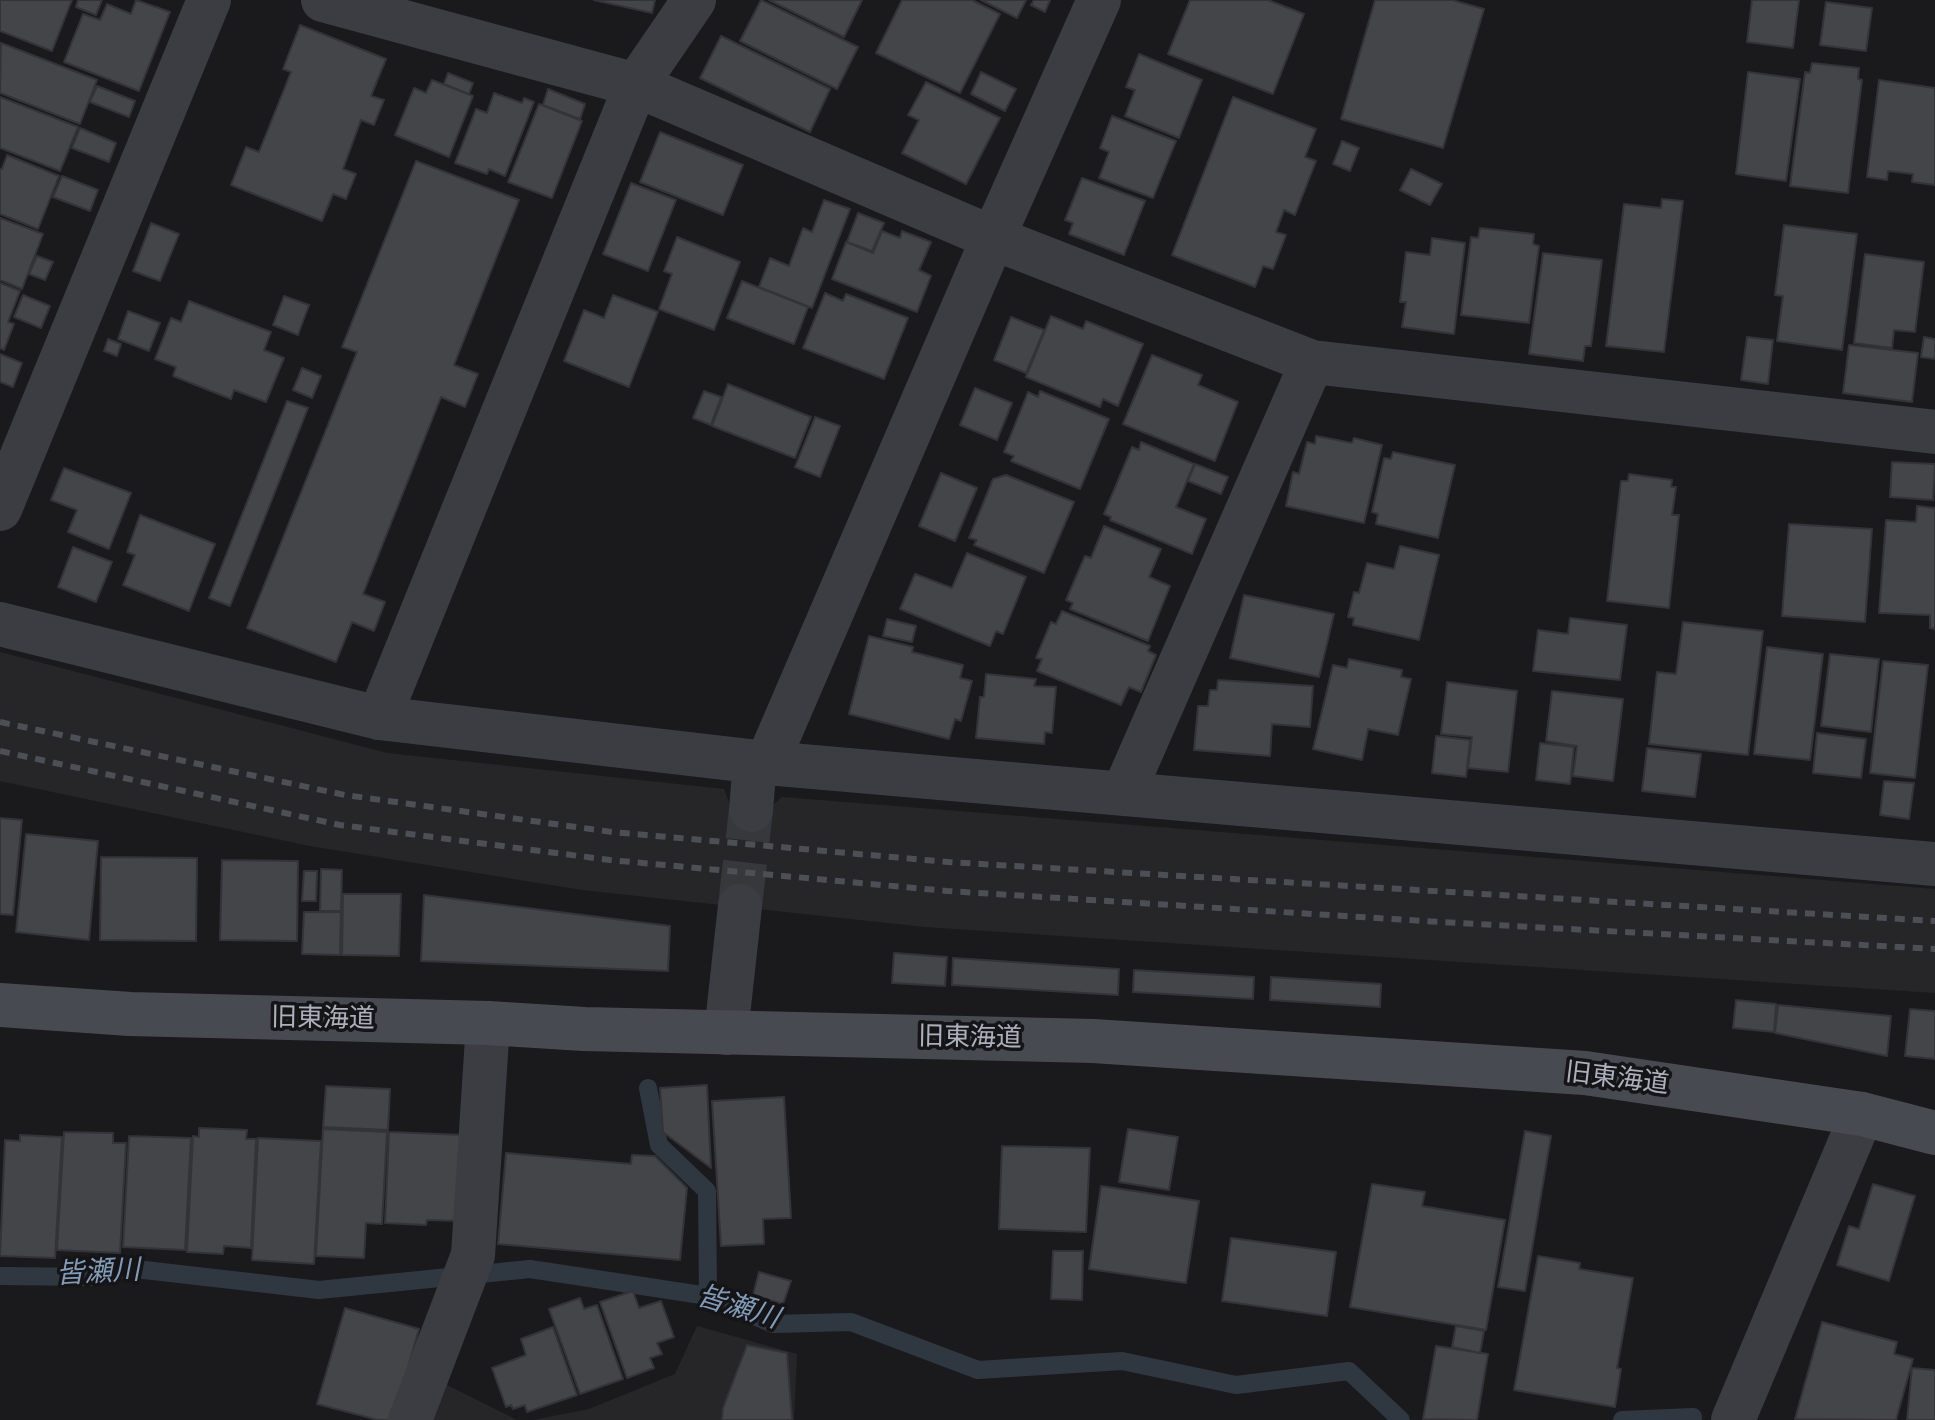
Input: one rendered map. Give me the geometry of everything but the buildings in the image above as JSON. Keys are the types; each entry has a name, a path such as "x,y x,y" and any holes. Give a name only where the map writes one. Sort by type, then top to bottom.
{"street":[{"path":"0,509 209,0"},
{"path":"323,0 636,85 993,238 1312,362 1935,432"},
{"path":"379,718 636,85 694,0"},
{"path":"751,810 761,762 1099,0"},
{"path":"1123,794 1312,362"},
{"path":"0,624 379,718 761,762 1935,864"},
{"path":"726,1033 740,906"},
{"name":"旧東海道","path":"0,1005 130,1014 488,1023 584,1029 1093,1041 1585,1073 1862,1114 1935,1133"},
{"path":"410,1420 466,1272 488,1023"},
{"path":"1733,1420 1862,1114"}],"shaded area":[{"path":"0,652 387,753 724,789 731,808 773,805 782,797 1935,889 1935,993 925,927 582,890 310,846 0,781"},
{"path":"697,1326 797,1354 794,1420 533,1420 589,1409 675,1374"},
{"path":"445,1384 517,1420 430,1420"}],"waterway":[{"path":"648,1088 659,1145 707,1191 708,1296"},
{"name":"皆瀬川","path":"0,1276 95,1277 127,1268 319,1290 530,1269 708,1296 773,1324 851,1322 978,1370 1122,1361 1236,1385 1349,1371 1401,1420"},
{"name":"皆瀬川","path":"1622,1420 1693,1417"}],"tunnel":[{"path":"740,906 751,810"}],"railway":[{"path":"0,722 345,795 612,832 948,862 1935,921"},
{"path":"0,751 340,825 610,860 947,891 1935,949"}]}
